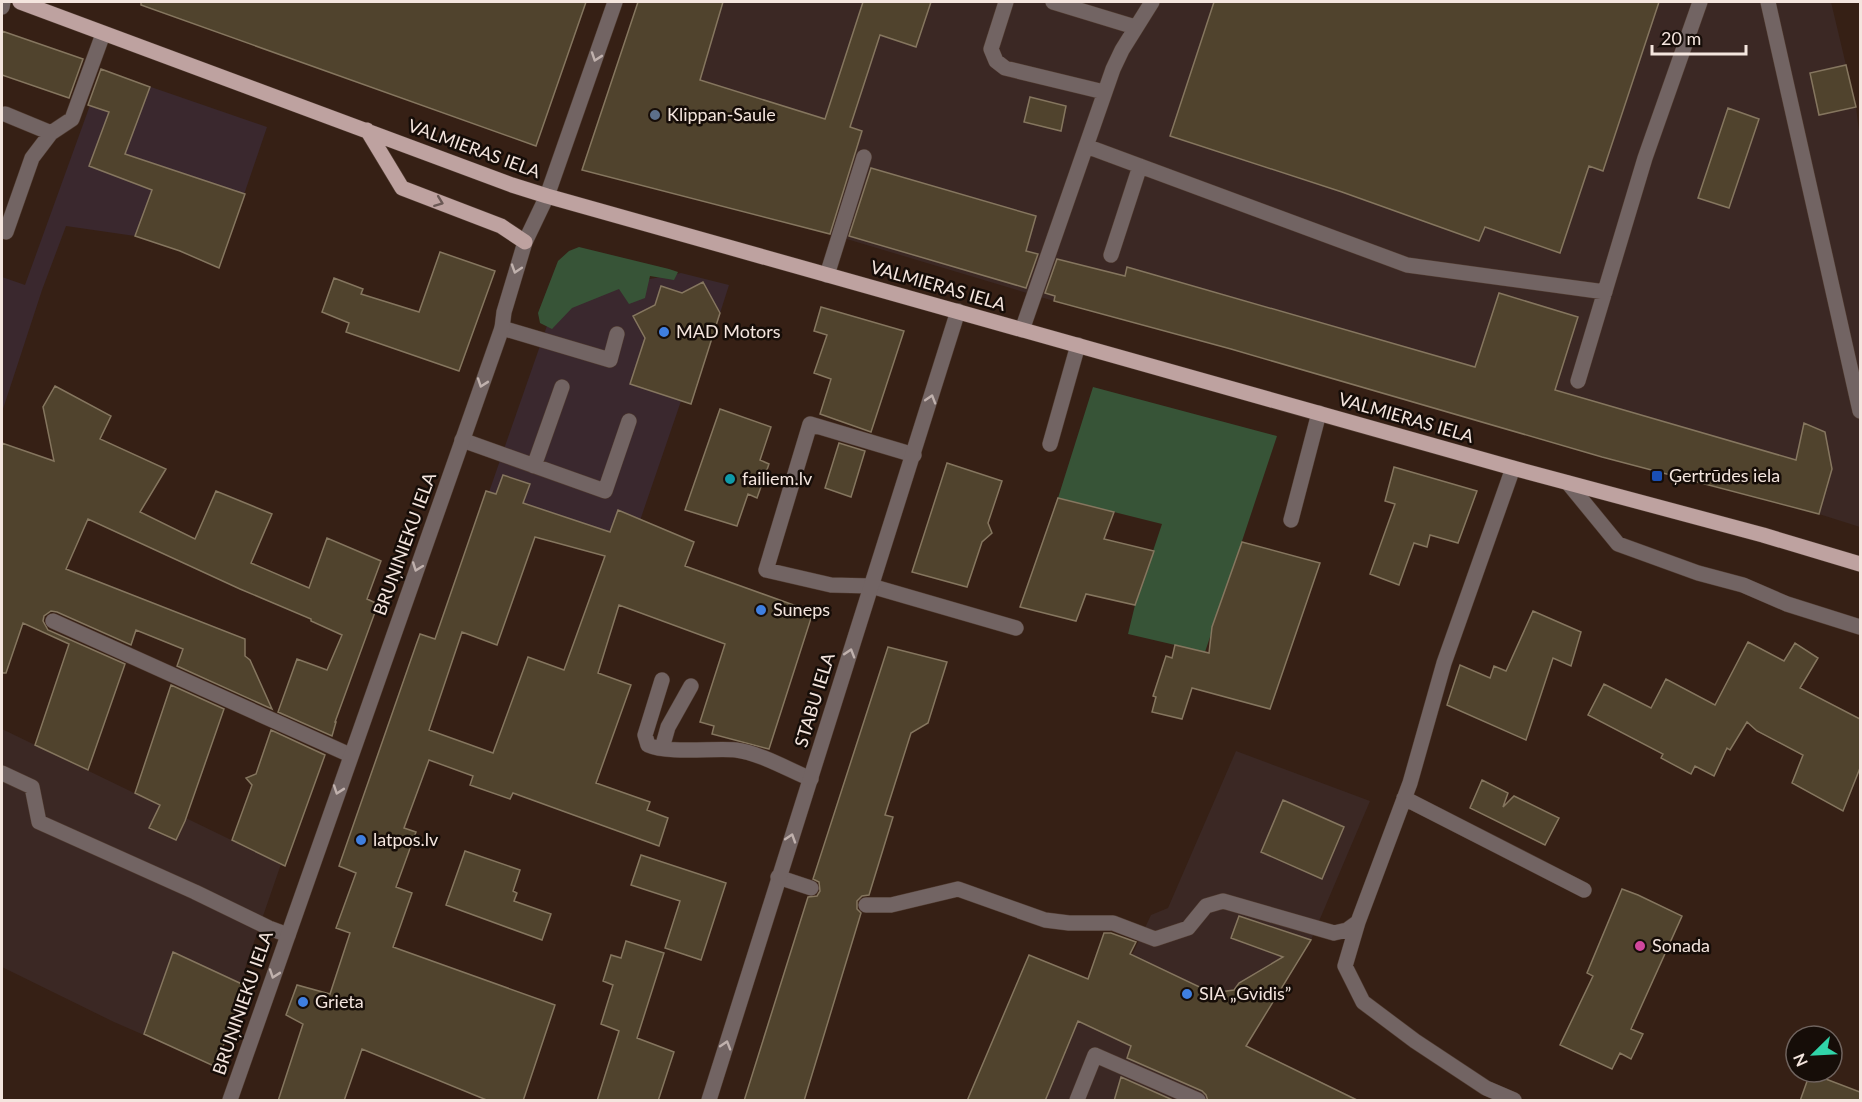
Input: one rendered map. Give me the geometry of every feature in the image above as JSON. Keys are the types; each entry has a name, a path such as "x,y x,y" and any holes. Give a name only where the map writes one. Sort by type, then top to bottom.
{"main road":[{"name":"VALMIERAS IELA","path":"20,2 547,196 1513,468 1860,560"},
{"path":"367,130 402,188 501,226 525,242"}],"street":[{"path":"2,7 3,2"},
{"name":"BRUŅINIEKU IELA","path":"230,1101 502,328 504,312 525,242 547,196 615,2"},
{"path":"1006,2 991,49 996,61 1005,68 1104,92"},
{"path":"1053,2 1136,27"},
{"path":"1022,330 1104,92 1122,50 1152,2"},
{"path":"1578,381 1645,158 1700,2"},
{"path":"1767,2 1860,411"},
{"path":"6,232 32,158 51,133 72,119 103,34"},
{"path":"4,114 51,133"},
{"path":"1086,146 1407,265 1605,292"},
{"path":"827,275 864,157"},
{"path":"1111,255 1140,166"},
{"name":"STABU IELA","path":"709,1101 958,311"},
{"path":"502,328 610,360 617,334"},
{"path":"1050,444 1078,345"},
{"path":"534,466 562,387"},
{"path":"1291,520 1319,413"},
{"path":"462,440 605,491 629,421"},
{"path":"914,455 810,424 766,570 831,585 871,586 1016,628"},
{"path":"1513,468 1444,663 1404,798 1358,922 1345,966 1363,1002 1415,1041 1477,1082 1514,1101"},
{"path":"1568,483 1618,544 1698,573 1743,585 1787,604 1860,627"},
{"path":"53,621 350,755"},
{"path":"663,680 644,738 648,745 662,748 737,750 811,779"},
{"path":"662,748 668,727 691,687"},
{"path":"2,772 32,787 39,822 195,892 268,928 288,934"},
{"path":"1404,798 1584,890"},
{"path":"778,877 811,888"},
{"path":"866,905 891,906 957,889 1045,920 1069,923 1113,923 1155,939 1188,928 1206,906 1223,901 1334,933 1347,930 1358,922"},
{"path":"1077,1101 1095,1055 1198,1101"}],"shaded area":[{"path":"638,2 1831,2 1856,107 1860,139 1860,527 1819,514 1602,457 1231,349 1054,301 830,234 582,170"},
{"path":"122,77 267,127 219,268 180,251 135,236 66,226 42,290 2,412 2,277 25,285 98,83"},
{"path":"681,273 729,285 691,404 681,401 633,541 489,492 549,320 584,298 624,284"},
{"path":"2,729 281,864 246,965 244,985 183,1052 114,1022 2,967"},
{"path":"1236,751 1370,801 1311,940 1246,1046 1359,1100 967,1100 1029,955 1116,989 1151,915 1168,908"}],"green space":[{"path":"579,247 678,272 674,280 650,276 645,298 629,304 619,289 572,308 552,329 540,323 538,313 558,261 569,251"},
{"path":"1093,387 1277,436 1205,652 1128,634 1135,605 1162,524 1058,498"}],"building":[{"path":"141,2 586,2 536,146 141,5"},
{"path":"638,2 723,2 700,80 825,119 863,2 931,2 916,47 880,35 850,127 862,131 830,234 582,170"},
{"path":"1214,2 1659,2 1603,171 1589,166 1560,253 1485,227 1479,241 1342,192 1170,136"},
{"path":"2,31 83,59 69,98 2,75"},
{"path":"1846,65 1856,107 1819,115 1810,73"},
{"path":"101,69 150,87 125,154 245,194 219,268 180,251 135,236 152,190 89,166 109,112 88,105"},
{"path":"1030,97 1066,106 1061,131 1024,122"},
{"path":"1728,108 1759,119 1729,208 1698,198"},
{"path":"871,168 1036,216 1026,251 1038,254 1026,288 849,236"},
{"path":"440,252 495,271 459,371 346,332 349,323 322,312 334,278 363,289 361,294 419,312"},
{"path":"1057,259 1125,276 1127,267 1475,367 1499,293 1578,317 1555,390 1796,460 1804,423 1825,432 1832,469 1819,514 1602,457 1231,349 1054,301 1055,296 1045,293"},
{"path":"703,282 720,313 691,404 630,384 645,338 633,316 655,305 661,286 682,293"},
{"path":"821,307 904,331 871,432 820,414 831,379 814,373 827,335 814,331"},
{"path":"55,386 111,416 100,439 166,469 140,512 195,539 216,491 272,514 251,563 309,588 327,538 381,561 367,599 378,604 332,736 278,712 297,659 327,670 342,635 88,519 66,569 245,639 245,656 250,660 272,709 177,666 183,649 136,630 131,645 51,611 44,616 43,621 48,630 125,664 88,770 35,745 69,644 23,623 6,673 2,673 2,443 54,461 43,407"},
{"name":"failiem.lv","path":"720,409 771,427 760,460 769,464 757,498 748,494 737,526 685,510"},
{"path":"839,443 865,451 851,497 825,488"},
{"path":"947,463 1002,481 988,523 992,533 982,542 967,587 912,572"},
{"path":"1394,467 1477,491 1458,543 1430,535 1427,547 1414,543 1399,585 1370,574 1395,504 1385,501"},
{"path":"503,475 530,484 523,503 610,532 618,510 694,542 685,566 813,612 769,749 712,734 714,726 700,722 725,644 619,605 598,673 631,685 596,783 650,802 647,810 668,818 659,846 513,793 510,799 470,785 473,776 429,760 404,828 416,832 396,887 412,893 393,947 555,1005 523,1101 489,1101 362,1049 344,1101 278,1101 303,1024 286,1015 297,985 330,994 350,933 336,928 356,873 339,866 416,645 420,634 435,639 486,491 496,494","holes":["535,537 605,556 564,670 528,657 493,753 429,730 462,632 497,645"]},
{"path":"1058,498 1114,512 1104,539 1154,551 1135,605 1086,594 1076,621 1020,607"},
{"path":"1242,542 1320,563 1270,709 1192,688 1182,719 1152,712 1156,697 1153,696 1166,656 1172,658 1175,645 1209,653 1212,627"},
{"path":"1533,611 1581,632 1571,666 1553,658 1526,740 1447,705 1460,665 1490,678 1494,666 1506,671"},
{"path":"1748,642 1784,661 1795,643 1818,658 1800,688 1860,719 1860,768 1843,811 1792,783 1803,755 1757,731 1747,722 1730,750 1727,748 1714,776 1695,766 1691,774 1661,758 1663,754 1588,715 1604,684 1651,708 1666,679 1715,705"},
{"path":"888,647 947,662 928,723 911,733 885,815 893,817 869,895 862,896 857,901 857,909 861,913 804,1101 744,1101 808,897 817,896 820,891 819,882 813,879"},
{"path":"171,685 224,709 185,821 176,840 149,828 160,805 135,793"},
{"path":"271,730 325,755 285,866 232,840 252,785 246,778 256,774"},
{"path":"1482,780 1508,793 1503,807 1514,796 1559,818 1545,845 1470,808"},
{"path":"1283,800 1344,827 1322,879 1261,852"},
{"path":"465,851 520,870 513,891 517,893 514,901 551,914 542,940 446,905"},
{"path":"641,855 726,883 701,960 665,948 680,901 631,885"},
{"path":"1622,889 1682,916 1631,1029 1643,1034 1631,1059 1620,1053 1612,1069 1560,1045 1593,976 1587,973"},
{"path":"1239,916 1311,940 1246,1046 1359,1101 1208,1101 1202,1091 1127,1058 1131,1046 1078,1021 1045,1101 967,1101 1029,955 1088,979 1104,933 1111,933 1136,942 1130,954 1212,993 1234,990 1239,983 1283,957 1231,938"},
{"path":"626,941 664,953 637,1038 674,1052 658,1101 597,1101 619,1031 601,1024 613,985 603,981 611,955 621,958"},
{"path":"173,952 244,985 216,1067 144,1034"},
{"path":"1121,1077 1175,1101 1114,1101"},
{"path":"1806,1084 1839,1084 1860,1092 1860,1101 1800,1101"}],"place":[{"name":"Klippan-Saule","path":"655,115"},
{"name":"MAD Motors","path":"664,332"},
{"name":"Ģertrūdes iela","path":"1657,476"},
{"name":"failiem.lv","path":"730,479"},
{"name":"Suneps","path":"761,610"},
{"name":"latpos.lv","path":"361,840"},
{"name":"Sonada","path":"1640,946"},
{"name":"SIA „Gvidis”","path":"1187,994"},
{"name":"Grieta","path":"303,1002"}]}
